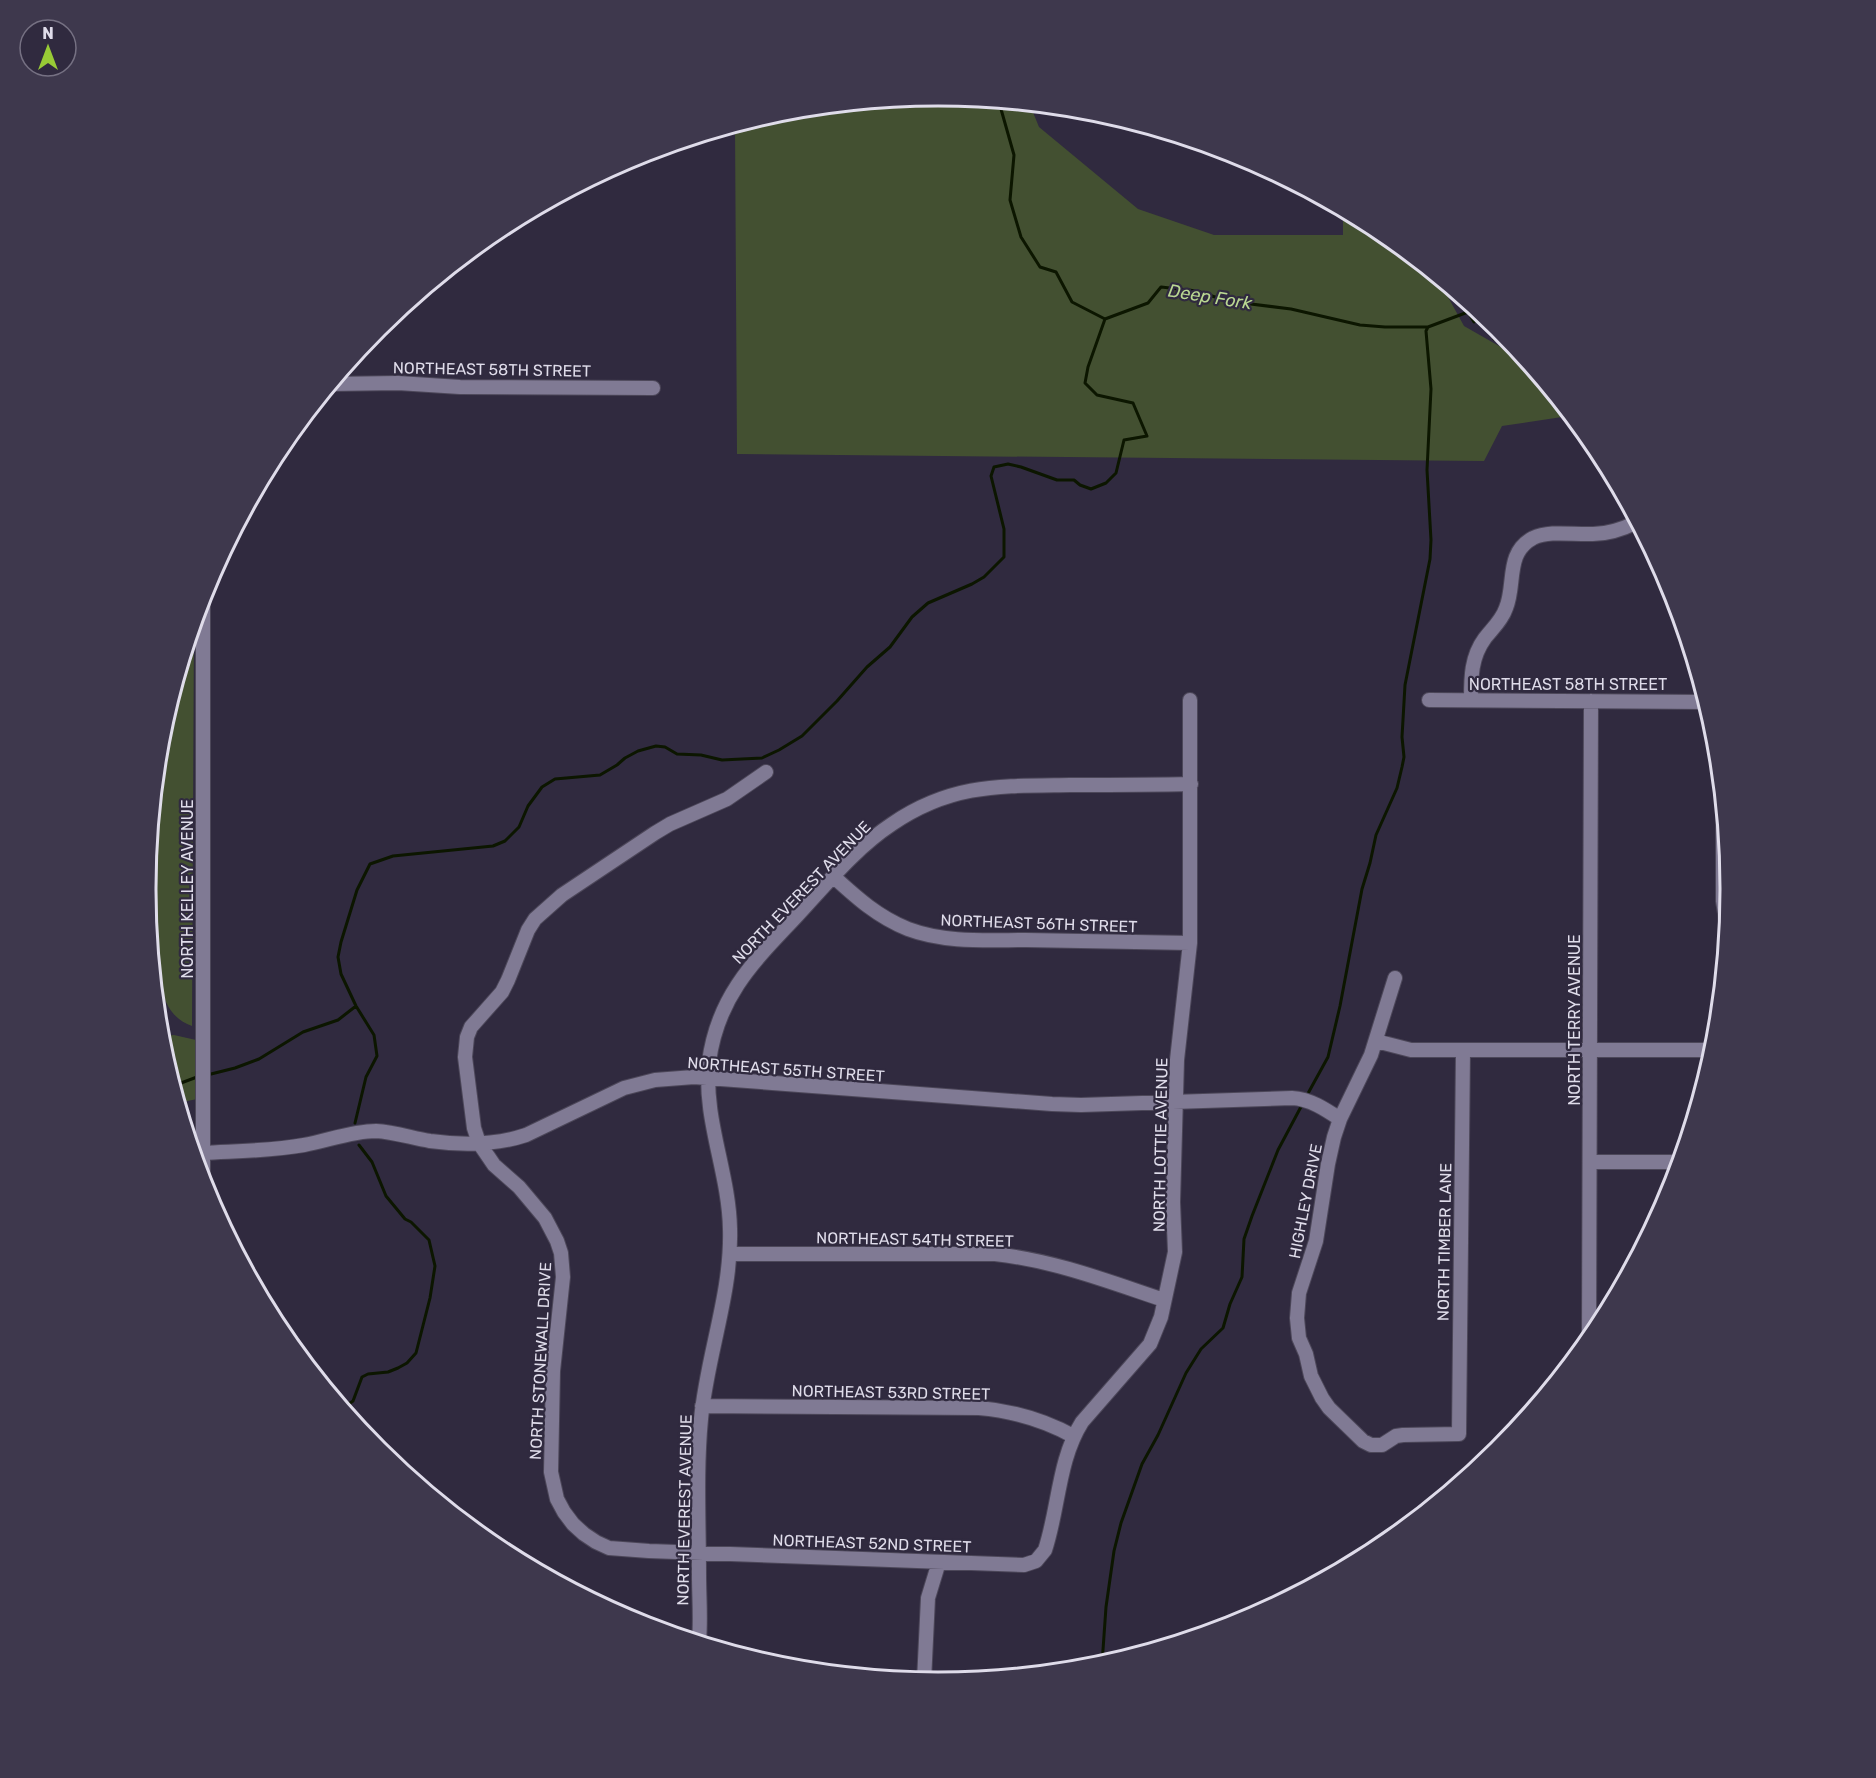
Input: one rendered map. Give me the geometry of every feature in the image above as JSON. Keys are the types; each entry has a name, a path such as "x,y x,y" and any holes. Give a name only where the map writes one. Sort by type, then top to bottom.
{"street":[{"name":"NORTHEAST 58TH STREET","path":"341,384 652,388"},
{"path":"1471,700 1474,660 1481,644 1506,610 1510,596 1513,565 1521,548 1539,536 1609,532 1630,525"},
{"name":"NORTH KELLEY AVENUE","path":"203,621 203,1157"},
{"name":"NORTH LOTTIE AVENUE","path":"1042,1556 1073,1436 1082,1422 1150,1344 1161,1317 1175,1252 1173,1202 1179,1036 1190,943 1190,700"},
{"name":"NORTHEAST 58TH STREET","path":"1429,700 1698,702"},
{"name":"NORTH TERRY AVENUE","path":"1589,1324 1591,701"},
{"name":"NORTH STONEWALL DRIVE","path":"699,1552 609,1548 584,1534 564,1512 555,1492 551,1472 553,1371 563,1277 561,1253 545,1218 519,1187 494,1165 479,1143 474,1128 465,1047 467,1037 477,1019 502,992 528,930 544,909 654,833 727,799 766,771"},
{"name":"NORTH EVEREST AVENUE","path":"699,1634 699,1462 702,1406 730,1254 729,1206 710,1106 709,1077 711,1051 720,1019 736,985 758,956 877,835 922,806 975,789 997,786 1191,784"},
{"name":"NORTHEAST 56TH STREET","path":"834,877 861,902 891,922 922,934 975,940 1190,943"},
{"name":"HIGHLEY DRIVE","path":"1376,1446 1363,1441 1322,1398 1311,1376 1297,1327 1299,1293 1316,1241 1329,1158 1340,1119 1371,1055 1395,978"},
{"path":"1376,1041 1411,1050 1703,1050"},
{"name":"NORTH TIMBER LANE","path":"1376,1446 1396,1436 1459,1434 1463,1050"},
{"name":"NORTHEAST 55TH STREET","path":"203,1153 301,1146 361,1132 376,1131 432,1141 479,1143 508,1140 526,1135 638,1083 671,1078 709,1077 1081,1105 1302,1099 1340,1119"},
{"path":"1590,1162 1671,1162"},
{"name":"NORTHEAST 54TH STREET","path":"730,1254 995,1254 1058,1265 1164,1300"},
{"name":"NORTHEAST 53RD STREET","path":"702,1406 979,1408 1016,1413 1056,1427 1073,1436"},
{"name":"NORTHEAST 52ND STREET","path":"699,1552 1024,1565 1042,1556"},
{"path":"924,1671 928,1598 939,1562"}],"green space":[{"path":"938,106 1033,112 1039,127 1138,209 1214,235 1343,235 1343,220 1373,238 1447,295 1464,326 1502,348 1562,417 1502,426 1484,461 737,454 735,133 836,113 887,108"},
{"path":"194,647 192,1026 172,1012 162,991 157,940 157,838 162,787 171,736 182,686"},
{"path":"170,1035 196,1040 197,1099 185,1102"}],"waterway":[{"name":"Deep Fork","path":"1001,109 1014,155 1010,200 1021,237 1040,267 1056,272 1072,302 1105,319"},
{"name":"Deep Fork","path":"1105,319 1148,303 1161,287 1197,291 1227,301 1291,309 1360,325 1428,327 1466,313"},
{"path":"1471,317 1474,322"},
{"path":"355,1123 366,1077 377,1056 374,1035 356,1006 341,974 338,957 357,890 370,864 393,856 493,846 505,841 519,827 528,806 542,787 555,779 600,775 638,751 656,746 665,747 677,754 701,755 722,760 762,758 802,736 867,667 890,647 912,617 928,603 984,577 1004,557 1004,529 991,476 994,467 1008,464 1057,480 1074,480 1091,489 1106,483 1116,473 1124,440 1147,436 1133,403 1097,395 1085,383 1088,367 1105,319"},
{"path":"1306,1097 1328,1057 1362,889 1376,835 1397,788 1404,757 1402,737 1405,685 1430,559 1427,470 1431,389 1426,331 1428,327"},
{"path":"207,1075 259,1059 303,1032 338,1020 356,1006"},
{"path":"180,1083 197,1077"},
{"path":"1103,1653 1106,1607 1114,1551 1121,1523 1142,1464 1186,1373 1201,1349 1223,1328 1230,1304 1242,1277 1244,1239 1252,1216 1278,1150 1303,1103"},
{"path":"349,1404 353,1401 362,1377 398,1368 407,1363 416,1353 430,1298 435,1266 429,1240 405,1219 386,1196 372,1162 359,1145"}]}
